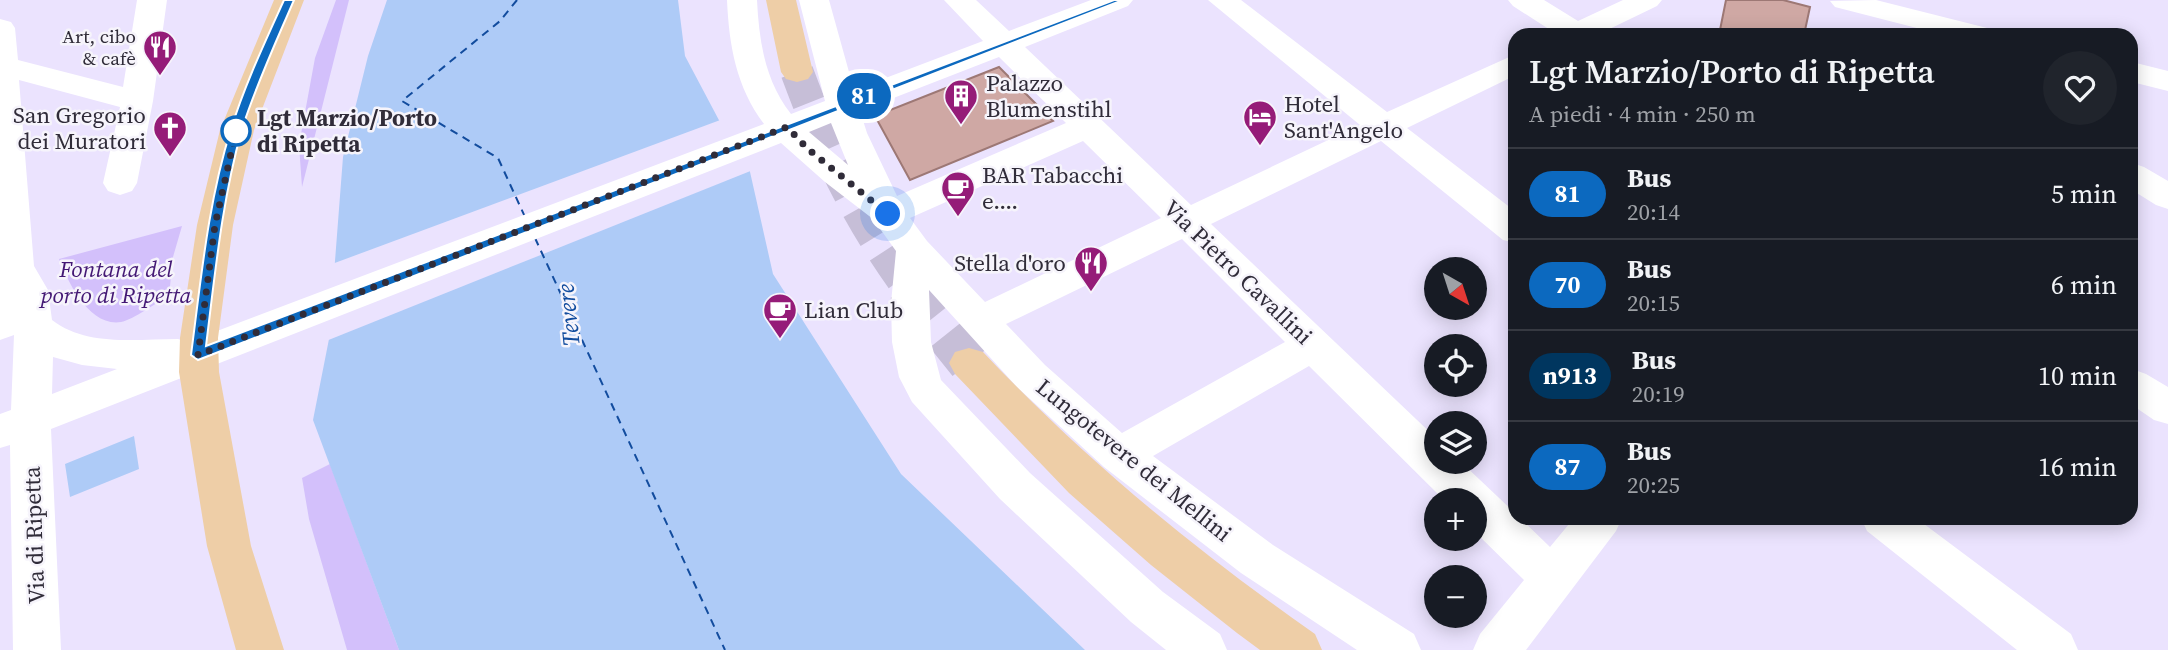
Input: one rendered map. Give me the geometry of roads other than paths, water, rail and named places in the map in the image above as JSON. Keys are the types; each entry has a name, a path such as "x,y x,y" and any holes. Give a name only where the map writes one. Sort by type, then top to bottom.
{"main road":[{"path":"260,650 229,546 198,355 215,225 237,130 289,0"},
{"path":"781,0 797,72"},
{"name":"Lungotevere dei Mellini","path":"969,363 1050,450 1112,505 1240,609 1298,650"}],"street":[{"path":"120,183 138,101 152,0"},
{"path":"742,0 748,46 758,85 769,108 808,149 888,214 1088,126"},
{"name":"Lungotevere dei Mellini","path":"814,0 840,105 850,133 888,214 914,250 1031,376 1119,454 1257,559 1397,650"},
{"path":"10,431 840,105 1118,0"},
{"path":"1223,0 1508,225"},
{"path":"1523,0 1567,28"},
{"path":"1589,28 1647,0"},
{"path":"1844,1 1889,28"},
{"path":"1844,1 1952,28"},
{"name":"Via Pietro Cavallini","path":"979,8 1004,43 1460,488"},
{"path":"0,28 9,315 16,325 57,345 80,351 198,355"},
{"path":"3,66 138,101"},
{"path":"979,321 1508,66"},
{"path":"2138,74 2168,81"},
{"path":"2138,179 2168,197"},
{"path":"914,250 911,277 913,348 919,377 926,391 1015,486 1147,607 1203,650"},
{"name":"Via di Ripetta","path":"16,325 33,393 10,431 37,650"},
{"path":"1119,454 1313,345"},
{"path":"2138,389 2168,408"},
{"name":"Via Pietro Cavallini","path":"1487,515 1552,578"},
{"path":"1497,650 1594,525"},
{"path":"1892,525 2054,650"}],"water":[{"name":"Tevere","path":"387,0 678,0 685,56 721,124 748,163 773,274 901,474 1085,650 399,650 313,420 329,339 343,157 368,56"},
{"path":"134,436 139,469 70,497 65,464"}],"tunnel":[{"path":"797,72 845,184 873,235 908,287"},
{"path":"907,285 969,363"}],"place":[{"name":"Art, cibo & cafè","path":"160,77"},
{"name":"Palazzo Blumenstihl","path":"961,126"},
{"name":"Lgt Marzio/Porto di Ripetta","path":"236,131"},
{"name":"Hotel Sant'Angelo","path":"1260,147"},
{"name":"San Gregorio dei Muratori","path":"170,158"},
{"name":"BAR Tabacchi e....","path":"958,218"},
{"name":"Stella d'oro","path":"1091,293"},
{"name":"Lian Club","path":"780,340"}],"park label":[{"name":"Fontana del porto di Ripetta","path":"116,282"}]}
